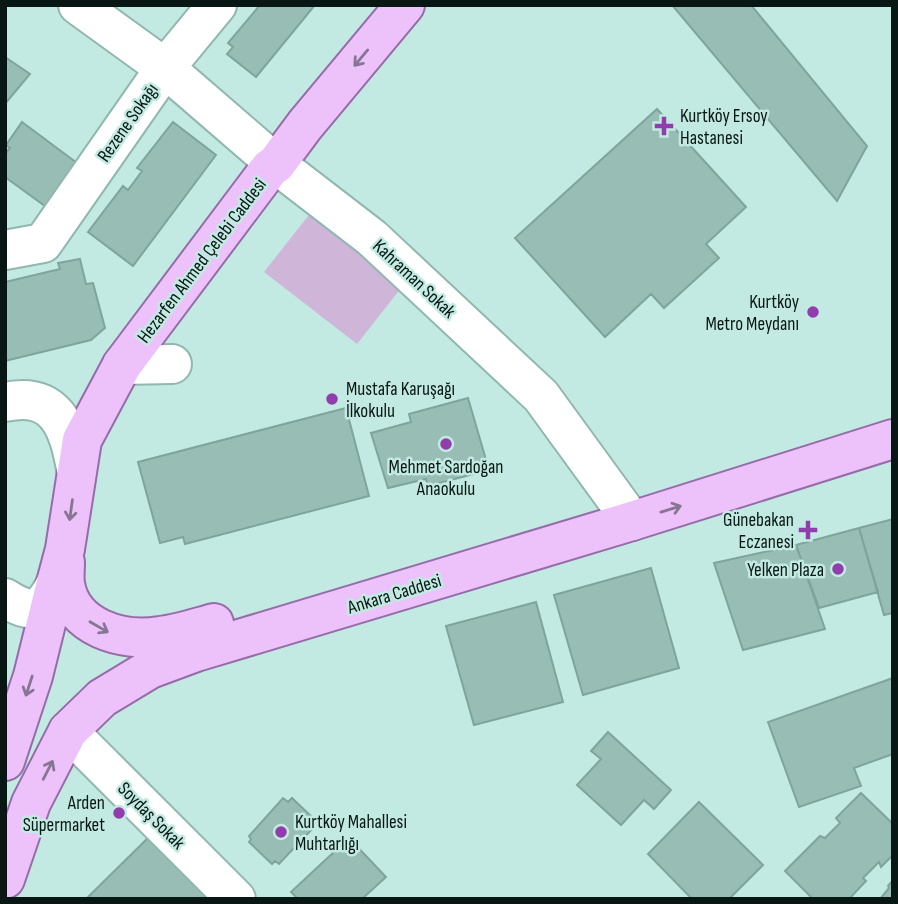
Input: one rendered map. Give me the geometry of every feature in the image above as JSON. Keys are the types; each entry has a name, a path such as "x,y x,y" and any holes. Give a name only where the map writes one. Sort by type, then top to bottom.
{"main road":[{"name":"Hezarfen Ahmed Çelebi Caddesi","path":"61,566 82,440 122,365 270,168 405,5"},
{"name":"Ankara Caddesi","path":"5,879 31,803 68,731 102,698 150,669 195,652 632,521 893,439"},
{"path":"61,566 68,595 78,613 110,634 159,637 632,521"},
{"path":"5,761 33,676 61,566"}],"street":[{"name":"Kahraman Sokak","path":"78,5 164,68 276,164 372,237 541,396 632,521"},
{"name":"Rezene Sokağı","path":"5,250 43,243 164,68 217,5"},
{"path":"122,365 172,364"},
{"path":"5,402 31,400 49,407 60,418 71,440 76,468"},
{"path":"5,598 26,609 36,609 44,604 61,566"},
{"name":"Soydaş Sokak","path":"68,731 236,899"}],"shaded area":[{"path":"312,211 405,283 357,344 264,272"}],"building":[{"path":"260,5 315,5 256,77 227,54 233,47 228,43"},
{"path":"672,5 751,5 867,146 837,201"},
{"path":"5,57 30,74 5,104"},
{"path":"657,109 746,207 706,244 719,258 664,308 651,294 605,337 515,238"},
{"path":"22,122 77,163 49,209 5,177 5,154 10,148 6,145"},
{"path":"173,122 216,155 133,266 88,232 123,186 128,190 142,171 137,168"},
{"path":"80,259 86,284 93,283 105,328 91,340 5,361 5,282 60,269 58,263"},
{"path":"468,398 489,470 428,486 426,479 388,488 371,433 411,422 409,414"},
{"path":"346,408 369,496 185,544 183,537 160,543 138,462"},
{"path":"893,519 893,613 884,615 859,528"},
{"name":"Yelken Plaza","path":"859,528 878,592 819,608 796,545"},
{"path":"796,545 825,629 743,650 714,563"},
{"path":"651,568 679,668 583,695 554,595"},
{"path":"536,602 563,702 474,725 446,626"},
{"path":"893,678 893,754 854,768 861,786 799,807 768,722"},
{"path":"608,732 671,790 654,809 644,800 621,825 577,785 601,759 591,751"},
{"path":"861,793 893,824 893,855 881,867 879,862 863,878 866,881 849,899 813,899 785,871 820,836 825,838 840,823 836,818"},
{"name":"Kurtköy Mahallesi Muhtarlığı","path":"283,798 288,802 292,798 313,818 309,823 314,827 279,864 275,861 272,864 249,842 249,836"},
{"path":"699,802 763,865 729,899 692,899 648,854"},
{"path":"153,833 217,899 86,899"},
{"path":"349,838 386,877 362,899 298,899 291,892"},
{"path":"893,880 893,899 880,899 889,888"}],"place":[{"name":"Kurtköy Ersoy Hastanesi","path":"664,126"},
{"name":"Kurtköy Metro Meydanı","path":"813,312"},
{"name":"Mustafa Karuşağı İlkokulu","path":"332,399"},
{"name":"Mehmet Sardoğan Anaokulu","path":"446,444"},
{"name":"Günebakan Eczanesi","path":"808,530"},
{"name":"Yelken Plaza","path":"838,569"},
{"name":"Arden Süpermarket","path":"119,813"},
{"name":"Kurtköy Mahallesi Muhtarlığı","path":"281,832"}]}
